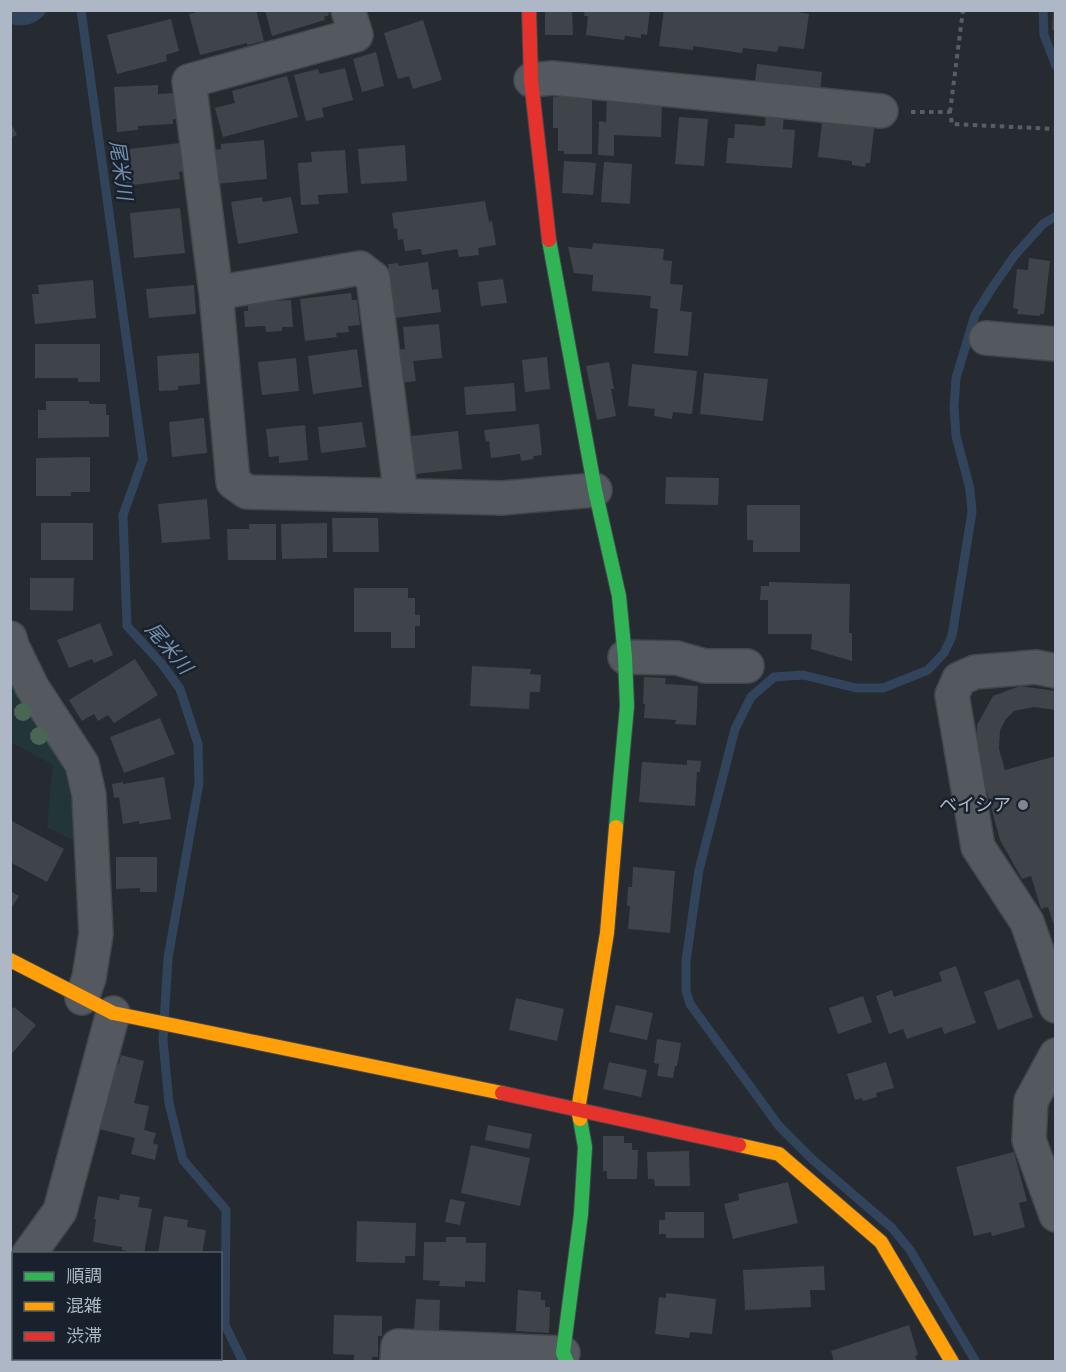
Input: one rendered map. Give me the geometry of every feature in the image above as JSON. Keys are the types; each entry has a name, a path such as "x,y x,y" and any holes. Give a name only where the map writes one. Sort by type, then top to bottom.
{"street":[{"path":"348,10 356,35 189,81 216,293 233,482 247,492 401,496 502,498 595,490"},
{"path":"397,1362 398,1346 565,1357 581,1214 585,1147 578,1110 607,933 627,706 625,657 619,596 595,490 548,236 531,80 529,10"},
{"path":"531,80 552,78 881,111"},
{"path":"216,293 360,268 373,278 401,496"},
{"path":"986,338 1056,344"},
{"path":"10,638 32,687 82,764 89,795 96,934 89,978 82,998"},
{"path":"625,657 677,658 705,666 747,666"},
{"path":"1056,671 1036,667 975,672 959,680 952,695 978,847 1027,922 1056,1006"},
{"path":"13,966 113,1013 779,1154 881,1242 952,1362"},
{"path":"30,1252 60,1211 113,1013"},
{"path":"1056,1055 1031,1101 1029,1140 1056,1215"}],"path":[{"path":"963,10 950,112 952,124 1056,129"},
{"path":"881,111 950,112"}],"green space":[{"path":"10,681 64,767 73,811 75,841 47,827 53,765 11,742"}],"water":[{"path":"10,11 47,11 36,21 21,25 11,24"}],"building":[{"path":"204,10 256,10 264,41 200,55 189,14"},
{"path":"265,10 328,10 329,15 324,17 325,20 272,36"},
{"path":"545,10 572,10 573,35 545,35"},
{"path":"585,10 650,10 647,35 641,34 641,38 625,36 624,40 586,35 588,16 584,16"},
{"path":"664,10 786,10 809,14 804,49 779,46 777,52 743,48 742,53 693,46 693,50 659,46"},
{"path":"1053,10 1056,10 1056,30 1052,30"},
{"path":"171,19 179,51 166,55 167,61 117,74 107,35"},
{"path":"423,20 442,80 413,89 409,76 398,79 384,33"},
{"path":"376,52 384,86 362,92 353,59"},
{"path":"757,64 822,72 820,93 755,82"},
{"path":"345,68 353,100 322,108 324,117 306,121 294,75 318,69 320,74"},
{"path":"287,76 298,117 223,137 215,108 235,103 232,91"},
{"path":"158,85 158,94 175,93 176,119 173,119 173,124 138,126 138,130 117,132 114,87"},
{"path":"607,95 662,97 661,137 614,135 614,156 598,155 599,121 606,122"},
{"path":"553,97 592,97 592,154 564,154 564,151 558,151 558,128 553,128"},
{"path":"766,109 784,110 783,129 795,130 792,168 726,163 728,138 734,138 735,124 765,126"},
{"path":"823,114 875,120 870,163 866,163 865,167 852,165 852,161 818,157"},
{"path":"679,117 708,119 704,166 675,164"},
{"path":"10,122 17,135 10,138"},
{"path":"264,140 267,179 217,184 214,150 221,149 221,144"},
{"path":"180,143 184,171 179,172 180,179 125,186 121,150"},
{"path":"405,145 407,181 361,184 358,149"},
{"path":"345,150 348,193 318,195 319,204 301,205 298,163 312,162 311,152"},
{"path":"564,161 596,163 593,195 562,193"},
{"path":"604,162 632,164 630,204 601,202"},
{"path":"262,197 263,202 291,197 298,233 238,244 231,202"},
{"path":"485,201 489,222 492,221 496,245 478,248 479,255 459,257 457,249 422,255 421,249 405,251 403,239 398,240 392,213"},
{"path":"180,208 185,253 134,258 130,213"},
{"path":"593,243 664,249 663,260 672,261 670,284 683,285 680,311 692,312 688,356 654,353 658,309 650,308 651,296 592,291 593,275 574,273 568,247 592,249"},
{"path":"1029,258 1050,261 1044,314 1040,316 1017,314 1018,309 1013,308 1017,269 1028,270"},
{"path":"428,262 432,290 438,289 441,312 395,318 388,264 398,263 399,266"},
{"path":"503,279 507,303 481,306 478,282"},
{"path":"93,280 96,318 35,324 32,294 39,294 38,285"},
{"path":"194,285 196,314 149,318 146,289"},
{"path":"351,293 352,300 357,300 360,325 348,326 349,332 336,333 337,337 305,341 300,299"},
{"path":"291,300 293,327 282,327 282,331 266,332 265,326 245,327 244,311 248,311 248,302"},
{"path":"439,324 442,358 413,361 416,381 399,383 396,350 405,349 403,327"},
{"path":"35,344 100,344 100,382 78,382 78,378 35,378"},
{"path":"357,349 362,387 313,394 308,356"},
{"path":"199,353 200,384 178,386 178,390 159,391 157,356"},
{"path":"547,357 550,389 525,392 522,360"},
{"path":"296,358 299,391 262,395 258,362"},
{"path":"609,362 616,416 597,420 586,366"},
{"path":"632,364 697,371 692,414 673,412 672,419 654,416 655,409 628,406"},
{"path":"704,373 768,379 763,421 700,414"},
{"path":"514,383 516,411 466,415 464,387"},
{"path":"46,401 89,401 89,404 106,404 106,415 109,415 109,437 38,438 38,410 46,410"},
{"path":"204,418 207,453 172,457 169,422"},
{"path":"362,422 366,447 321,453 318,427"},
{"path":"539,424 542,455 521,461 520,454 491,458 489,441 486,442 484,430"},
{"path":"305,425 308,460 279,463 279,456 269,457 266,429"},
{"path":"458,431 462,469 415,474 411,436"},
{"path":"90,457 90,492 71,492 71,496 36,496 36,458"},
{"path":"666,477 719,478 718,505 665,504"},
{"path":"207,499 210,539 162,543 158,504"},
{"path":"747,505 800,505 800,552 753,552 753,540 747,540"},
{"path":"332,518 378,518 379,552 333,552"},
{"path":"41,523 93,523 93,560 41,560"},
{"path":"327,523 327,558 282,559 281,524"},
{"path":"249,524 276,524 276,560 228,560 227,529 249,529"},
{"path":"30,578 74,578 73,611 30,610"},
{"path":"769,582 850,584 849,633 852,633 852,661 811,649 812,634 768,634 768,600 760,600 761,586 769,586"},
{"path":"354,588 408,588 408,598 415,598 415,615 420,615 420,626 415,626 415,648 391,648 391,632 354,632"},
{"path":"100,623 113,655 94,663 92,659 69,668 57,640"},
{"path":"135,659 158,695 114,723 108,715 98,721 94,714 82,721 69,700"},
{"path":"472,666 531,669 530,674 541,675 540,692 530,692 529,709 470,706"},
{"path":"644,677 666,678 665,684 698,686 696,725 675,724 676,720 644,718"},
{"name":"ベイシア","path":"1020,686 1056,691 1056,710 1034,707 1014,711 1006,719 1000,730 999,749 1005,770 1056,756 1056,931 1048,907 1041,909 1031,876 1022,879 1000,840 977,755 977,725 993,696"},
{"path":"160,718 175,754 124,773 110,737"},
{"path":"687,760 701,761 700,772 697,772 695,806 639,802 642,762 687,765"},
{"path":"164,777 171,819 123,824 119,797 114,798 112,784"},
{"path":"10,820 64,849 47,882 10,862"},
{"path":"116,857 157,857 157,892 140,892 140,888 116,889"},
{"path":"633,867 675,871 670,933 628,929 630,906 627,906 628,887 632,887"},
{"path":"10,891 19,896 10,910"},
{"path":"956,966 976,1023 944,1034 942,1027 907,1039 903,1029 889,1034 876,996 892,990 894,997 942,981 939,972"},
{"path":"1019,979 1033,1017 998,1030 984,992"},
{"path":"863,996 872,1022 838,1034 829,1008"},
{"path":"516,998 564,1009 557,1041 509,1030"},
{"path":"616,1005 653,1013 647,1040 609,1032"},
{"path":"14,1007 36,1025 10,1056 10,1011"},
{"path":"657,1039 681,1043 673,1078 657,1076 659,1064 654,1063"},
{"path":"121,1055 144,1061 134,1103 149,1106 144,1130 156,1133 153,1143 158,1145 155,1160 131,1154 135,1138 95,1128 110,1062 119,1064"},
{"path":"609,1062 647,1070 641,1097 603,1089"},
{"path":"886,1062 894,1088 876,1093 877,1097 863,1101 862,1098 855,1100 847,1074"},
{"path":"488,1125 532,1134 529,1149 485,1140"},
{"path":"603,1136 624,1136 624,1143 632,1143 632,1150 638,1150 637,1179 607,1179 607,1171 603,1171"},
{"path":"471,1145 530,1158 520,1206 461,1193"},
{"path":"689,1151 690,1186 655,1186 654,1179 648,1179 647,1152"},
{"path":"1014,1152 1027,1201 1019,1203 1025,1227 992,1236 991,1232 974,1236 956,1167"},
{"path":"788,1182 798,1223 733,1239 724,1204 739,1200 738,1194"},
{"path":"120,1194 140,1197 138,1207 152,1209 144,1252 122,1250 122,1247 93,1242 98,1196 119,1200"},
{"path":"450,1199 465,1202 460,1225 445,1222"},
{"path":"665,1212 704,1212 704,1238 666,1238 666,1234 659,1234 659,1220 665,1220"},
{"path":"164,1216 188,1220 187,1227 206,1230 202,1252 158,1252"},
{"path":"357,1221 416,1223 415,1256 405,1256 405,1263 356,1262"},
{"path":"446,1237 466,1237 466,1243 486,1243 485,1282 465,1281 465,1287 439,1286 440,1281 423,1280 424,1242 446,1242"},
{"path":"824,1266 825,1290 810,1290 811,1307 745,1310 743,1270"},
{"path":"518,1290 541,1292 541,1300 545,1300 545,1307 550,1307 549,1333 516,1331"},
{"path":"666,1293 716,1299 712,1334 690,1332 689,1338 655,1334 659,1297 666,1298"},
{"path":"416,1299 440,1300 439,1331 414,1330"},
{"path":"334,1315 382,1316 382,1336 378,1336 378,1357 372,1357 372,1362 354,1362 354,1355 333,1354"},
{"path":"909,1325 918,1355 915,1356 917,1361 834,1362 831,1351"},
{"path":"10,1359 50,1360 50,1362 10,1362"},
{"path":"62,1360 115,1360 115,1362 62,1362"}],"waterway":[{"name":"尾米川","path":"81,10 143,459 123,515 127,626 162,664 180,689 198,744 199,783 168,958 163,1040 169,1103 183,1160 226,1210 225,1325 243,1362"},
{"path":"1043,10 1044,35 1056,66"},
{"path":"976,1362 910,1250 892,1228 813,1160 779,1126 690,1004 686,991 686,961 699,870 735,729 751,697 774,677 803,675 856,688 883,688 928,670 944,653 952,636 972,512 970,489 956,436 954,407 956,378 975,315 1015,255 1043,224 1056,216"}],"traffic: fast":[{"path":"549,240 595,490 619,596 627,706 616,827"},
{"path":"567,1362 563,1353 581,1214 585,1147 580,1119"}],"traffic: slow":[{"path":"580,1119 578,1110 607,933 616,827"},
{"path":"10,960 113,1013 502,1093"},
{"path":"739,1145 779,1154 881,1242 952,1362"}],"traffic: jam":[{"path":"529,10 531,80 549,240"},
{"path":"502,1093 739,1145"}],"place":[{"name":"ベイシア","path":"1023,805"}]}
